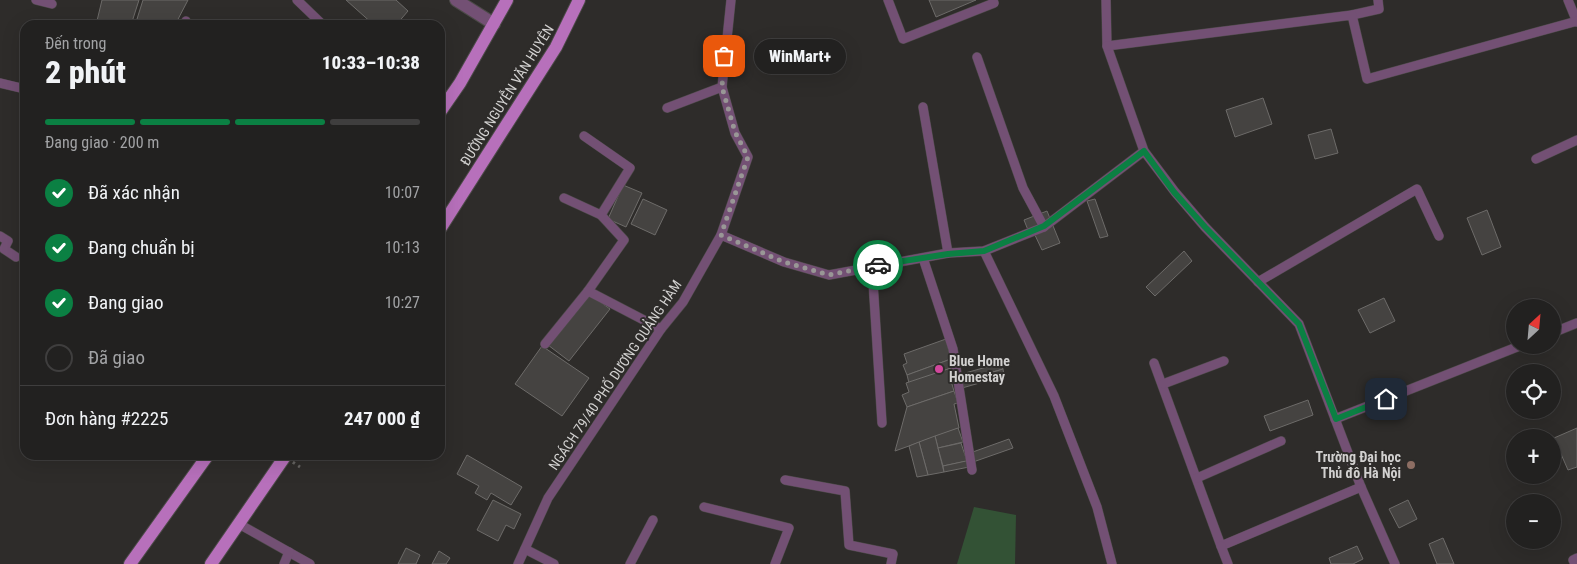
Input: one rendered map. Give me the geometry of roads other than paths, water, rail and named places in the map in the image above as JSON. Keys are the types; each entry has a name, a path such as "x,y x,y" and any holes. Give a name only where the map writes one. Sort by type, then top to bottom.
{"main road":[{"path":"445,104 507,0"},
{"name":"ĐƯỜNG NGUYỄN VĂN HUYÊN","path":"445,221 556,47 579,0"},
{"path":"130,564 204,460"},
{"path":"212,564 283,460"}],"street":[{"path":"456,0 494,24"}],"lane":[{"path":"36,0 52,4"},
{"path":"297,0 318,20"},
{"name":"NGÁCH 79/40 PHỐ DƯƠNG QUẢNG HÀM","path":"518,564 548,498 661,330 683,302 721,235 748,157 735,132 722,87 731,0"},
{"path":"888,0 904,39 994,3 993,0"},
{"path":"1106,0 1107,46 1144,151 1174,192 1299,324 1361,487 1396,564"},
{"path":"1107,46 1352,15 1379,9 1378,0"},
{"path":"1352,15 1367,79 1577,21 1568,0"},
{"path":"977,57 1023,188 1044,226"},
{"path":"0,83 20,88"},
{"path":"667,108 722,87"},
{"path":"923,107 948,254"},
{"path":"584,136 630,168 601,215"},
{"path":"1536,159 1577,140"},
{"path":"721,235 784,262 829,275 948,254 984,251 1044,226 1144,151"},
{"path":"1258,282 1417,189 1439,236"},
{"path":"545,344 588,290 624,240 601,215 564,198"},
{"path":"0,236 8,241 4,249 16,257"},
{"path":"984,251 1054,396 1097,507 1112,564"},
{"path":"923,258 953,349 972,470"},
{"path":"872,266 882,423"},
{"path":"588,290 661,330"},
{"path":"1561,329 1577,323"},
{"path":"1336,419 1506,351"},
{"path":"1162,384 1224,361"},
{"path":"1154,363 1228,564"},
{"path":"1197,478 1281,441"},
{"path":"785,480 845,491 849,545 894,554 891,564"},
{"path":"1221,546 1361,487"},
{"path":"704,507 789,528 775,564"},
{"path":"630,564 653,520"},
{"path":"239,524 310,564"},
{"path":"525,549 554,564"},
{"path":"284,564 289,552"},
{"path":"1574,564 1573,560 1577,558"}],"place":[{"name":"WinMart+","path":"724,56"},
{"name":"Blue Home Homestay","path":"939,369"},
{"name":"Trường Đại học Thủ đô Hà Nội","path":"1411,465"}]}
